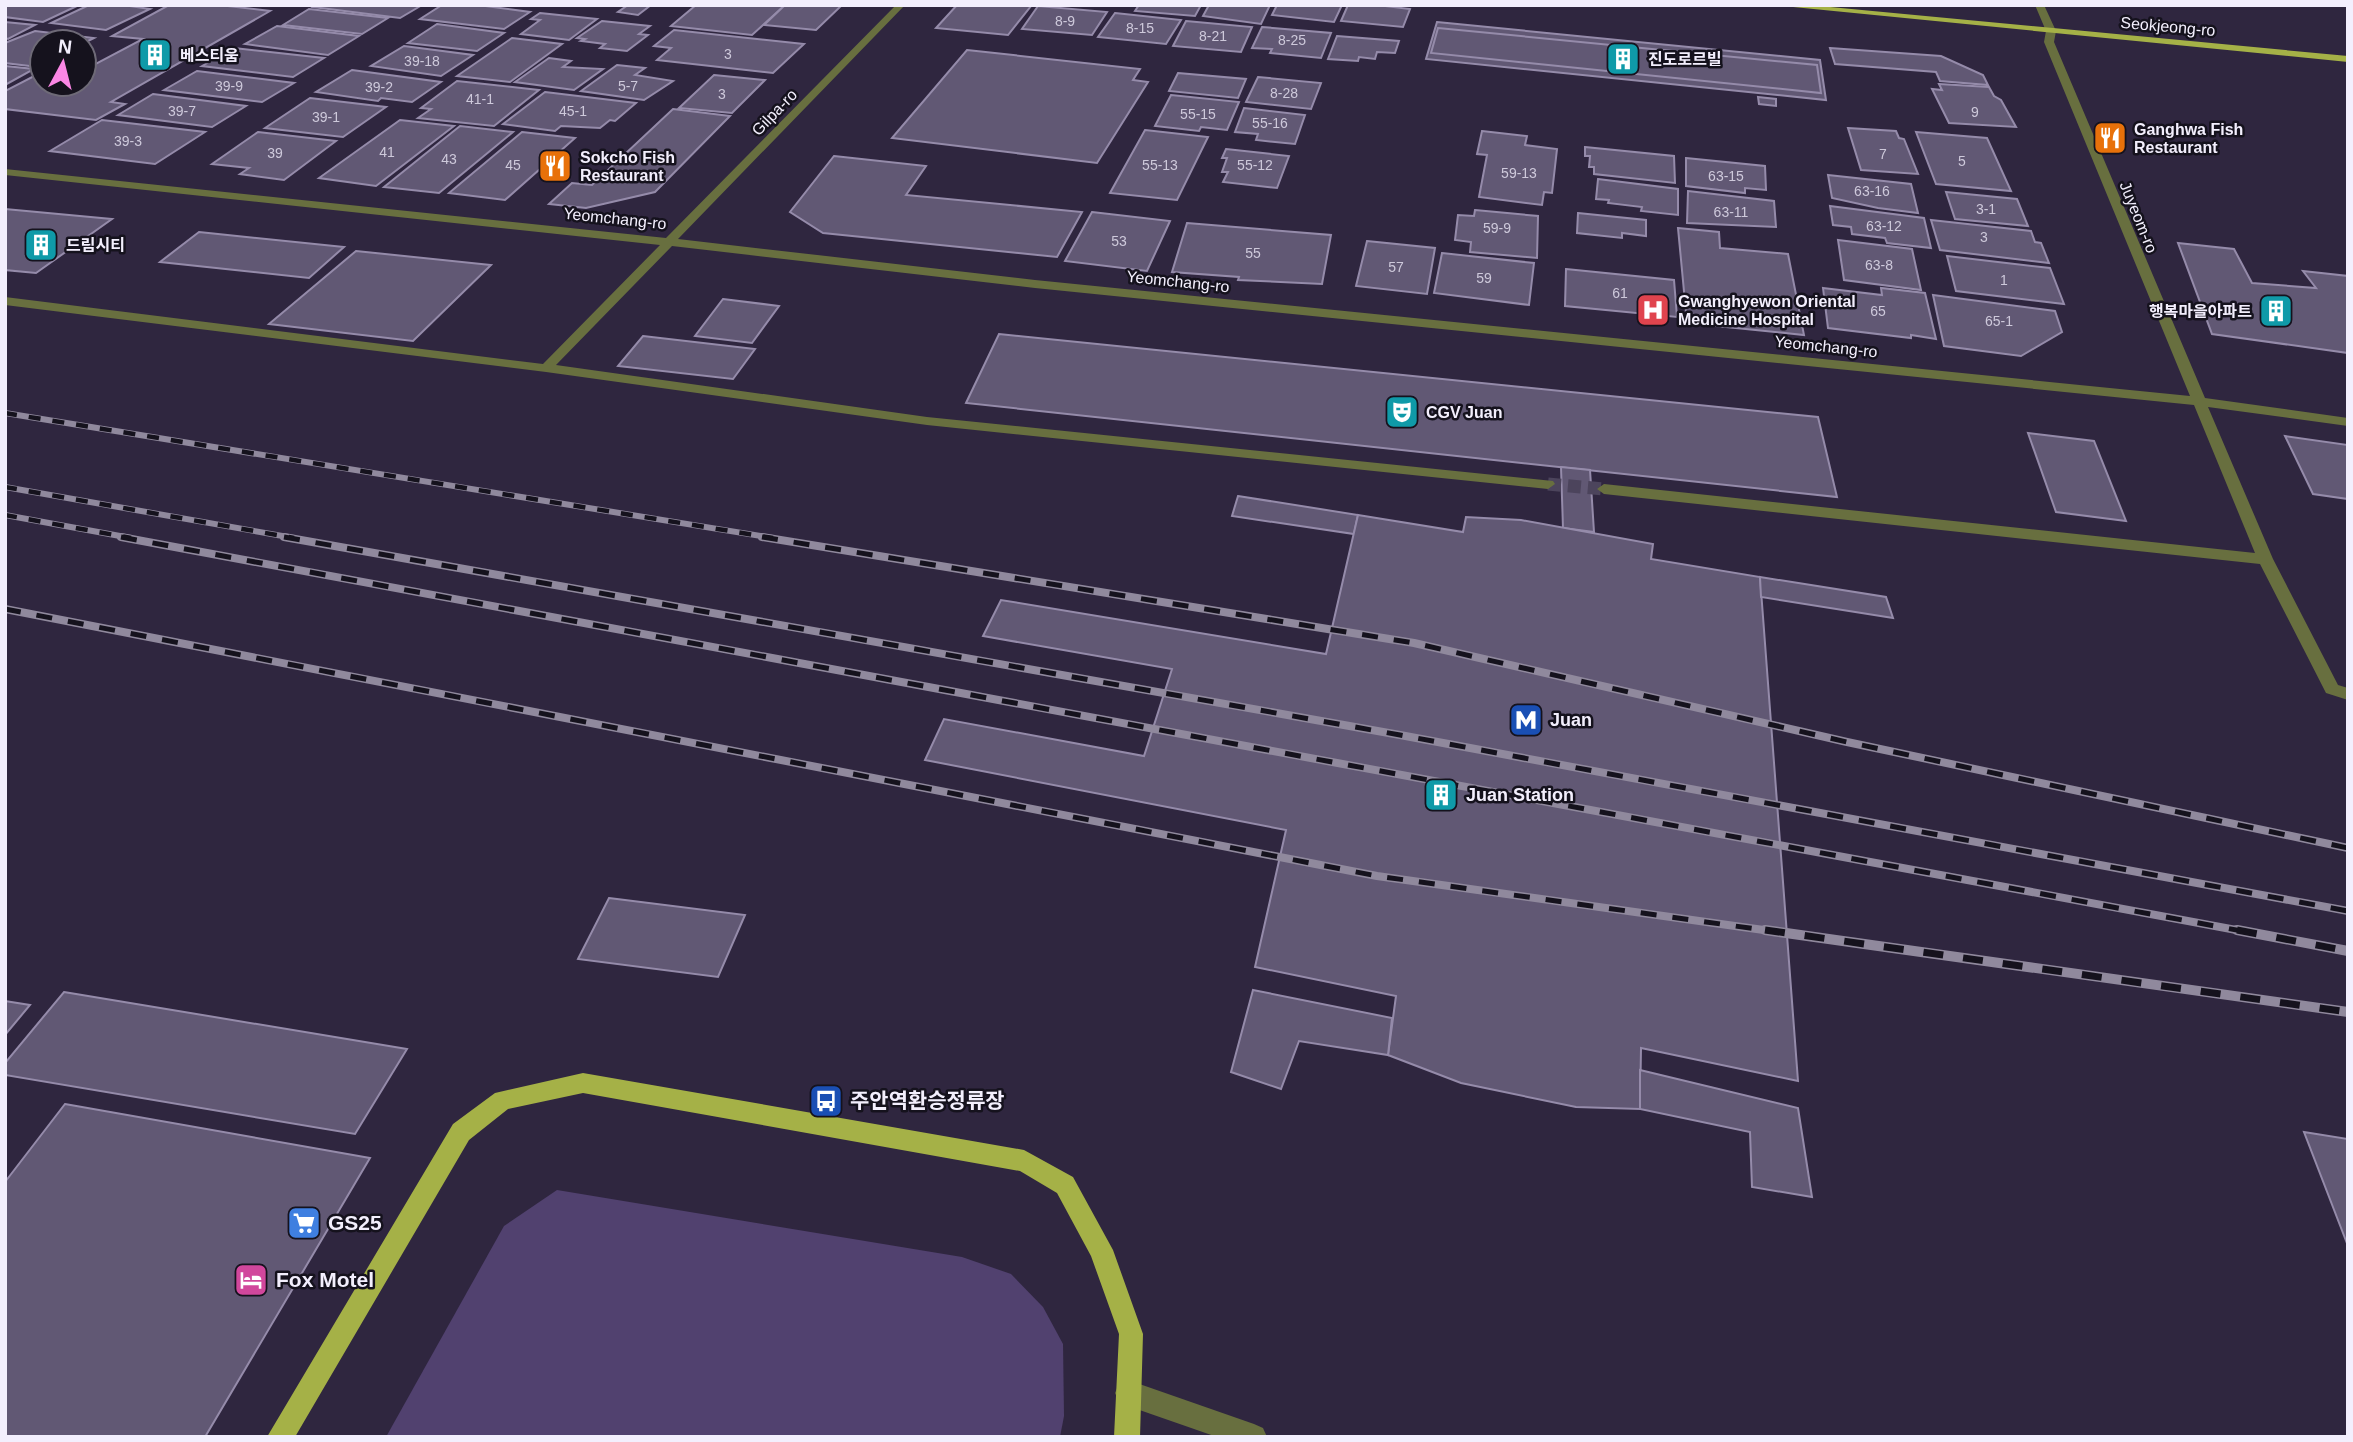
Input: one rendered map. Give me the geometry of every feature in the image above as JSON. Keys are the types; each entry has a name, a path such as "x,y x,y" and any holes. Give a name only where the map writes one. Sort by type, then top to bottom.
{"main road":[{"name":"Seokjeong-ro","path":"1777,5 2348,59"},
{"path":"280,1437 461,1132 503,1100 583,1083 1024,1161 1065,1185 1101,1250 1131,1334 1127,1437"}],"street":[{"name":"Gilpa-ro","path":"546,368 901,5"},
{"name":"Juyeom-ro","path":"2039,5 2051,31 2049,42 2266,559 2332,689 2348,694"},
{"name":"Yeomchang-ro","path":"5,172 669,242 1035,284 2198,401 2348,422"},
{"path":"5,301 546,368 927,421 1548,484"},
{"path":"1604,489 2266,559"},
{"path":"1128,1393 1254,1437"}],"shaded area":[{"path":"557,1190 962,1257 1011,1274 1043,1307 1063,1344 1064,1416 1060,1437 386,1437 504,1226"}],"building":[{"path":"5,5 79,5 43,22 5,17"},
{"path":"89,5 123,5 150,9 106,30 51,23"},
{"name":"베스티움","path":"169,5 219,5 270,11 111,102 125,104 96,120 5,109 5,91 28,79 28,98 98,98 98,63 143,39 112,36"},
{"path":"422,5 400,18 313,7"},
{"path":"442,5 478,5 530,12 504,29 420,19"},
{"path":"628,5 651,5 638,15 618,12"},
{"path":"696,5 785,5 752,35 671,26"},
{"path":"785,5 842,5 816,30 764,25"},
{"path":"957,5 1031,6 1008,35 936,28"},
{"path":"1139,5 1201,5 1195,16 1135,11"},
{"path":"1209,5 1270,5 1261,24 1203,16"},
{"path":"1277,5 1342,5 1334,22 1272,15"},
{"path":"1348,5 1410,9 1403,27 1341,21"},
{"path":"1038,6 1107,12 1092,35 1022,29"},
{"path":"309,9 388,18 362,34 283,25"},
{"path":"540,13 597,19 569,40 521,34 540,20 531,19"},
{"path":"1115,13 1181,20 1166,44 1098,37"},
{"path":"602,21 650,26 639,34 648,35 627,51 600,48 605,44 577,38"},
{"path":"1186,21 1252,27 1241,52 1173,46"},
{"path":"5,22 35,25 8,39 5,38"},
{"name":"진도로르빌","path":"1437,22 1820,60 1826,100 1426,59"},
{"path":"437,24 504,33 477,51 408,43"},
{"path":"277,26 359,36 328,55 245,44"},
{"path":"1262,27 1331,33 1321,58 1270,53 1272,49 1252,48"},
{"name":"진도로르빌","path":"1438,28 1817,65 1821,93 1431,53"},
{"path":"674,30 804,44 773,73 657,60 671,48 654,46"},
{"path":"28,34 28,66 5,63 5,43"},
{"path":"1337,36 1399,41 1395,53 1377,52 1375,59 1328,59"},
{"path":"512,38 562,44 510,82 457,76"},
{"path":"404,46 473,55 441,76 371,66"},
{"path":"234,48 324,58 293,77 202,66"},
{"path":"1830,48 1941,56 1983,75 1988,85 1940,81 1936,72 1835,64"},
{"path":"967,50 1140,69 1133,80 1148,82 1097,163 892,138"},
{"path":"549,58 571,61 563,67 603,69 574,90 515,82"},
{"path":"617,65 645,68 635,75 673,81 644,100 581,91"},
{"path":"5,66 28,68 28,72 5,85"},
{"path":"352,70 441,82 412,102 381,98 378,101 316,92"},
{"path":"197,71 294,83 262,102 164,90"},
{"path":"1178,73 1246,79 1238,98 1169,91"},
{"path":"714,75 765,80 732,113 679,108"},
{"path":"1258,77 1321,83 1311,109 1246,102"},
{"path":"457,81 539,90 494,126 418,118 431,109 421,108"},
{"path":"1939,84 1989,87 1994,96 2001,100 2016,127 1949,123 1932,89 1942,90"},
{"path":"545,92 636,103 615,121 610,120 600,128 561,126 555,131 503,124"},
{"path":"153,94 246,106 212,127 118,115"},
{"path":"1171,95 1239,102 1227,130 1201,127 1199,131 1155,126"},
{"path":"1758,97 1776,99 1776,106 1759,104"},
{"path":"310,98 386,107 343,137 265,128"},
{"path":"1244,108 1305,115 1295,144 1256,140 1258,134 1235,132"},
{"path":"673,109 730,116 655,192 586,208 549,204 572,183 592,185"},
{"path":"102,120 205,132 155,164 50,151"},
{"path":"400,120 454,126 376,186 319,178"},
{"path":"460,126 513,132 439,193 384,187"},
{"path":"1848,128 1896,131 1899,138 1904,139 1918,174 1861,170"},
{"path":"1145,130 1208,137 1177,200 1110,193"},
{"path":"1482,131 1527,136 1525,145 1557,149 1552,193 1544,192 1542,205 1479,197 1487,155 1477,154"},
{"path":"258,132 336,141 284,180 240,174 249,168 212,164"},
{"path":"522,132 575,138 505,200 449,193"},
{"path":"1916,132 1987,138 2011,191 1936,184"},
{"path":"1585,147 1674,156 1675,183 1594,174 1594,167 1589,167 1590,156 1585,156"},
{"path":"1226,149 1289,156 1277,188 1223,182 1228,172 1222,172 1227,158 1222,158"},
{"path":"834,156 926,166 906,195 1082,212 1057,257 823,233 790,212"},
{"path":"1686,158 1765,166 1766,190 1745,188 1745,193 1686,186"},
{"path":"1828,175 1911,184 1918,213 1832,198"},
{"path":"1598,179 1678,189 1678,215 1641,211 1642,207 1596,199"},
{"path":"1688,191 1774,201 1776,227 1687,223"},
{"path":"1946,192 2017,199 2028,226 1955,219"},
{"path":"1830,206 1924,218 1931,248 1887,243 1885,238 1852,234 1851,227 1833,225"},
{"name":"드림시티","path":"5,209 112,219 36,273 5,270"},
{"path":"1475,210 1538,216 1537,258 1470,252 1471,242 1455,240 1458,215 1474,216"},
{"path":"1092,212 1170,221 1147,271 1065,261"},
{"path":"1578,213 1646,220 1646,236 1622,233 1622,238 1577,233"},
{"path":"1931,220 2031,231 2035,242 2041,243 2049,263 1940,250"},
{"path":"1187,223 1331,235 1322,284 1238,280 1239,277 1172,272"},
{"path":"1678,228 1719,232 1720,248 1788,254 1804,335 1687,323"},
{"path":"199,232 344,247 309,278 160,262"},
{"path":"1838,240 1912,249 1921,290 1844,280"},
{"path":"1367,241 1435,248 1427,294 1356,286"},
{"name":"행복마을아파트","path":"2178,243 2234,249 2252,283 2316,288 2303,271 2348,276 2348,353 2212,334"},
{"path":"356,251 491,265 413,341 269,324"},
{"path":"1442,253 1534,263 1529,305 1434,293"},
{"path":"1947,256 2050,268 2064,304 1956,291"},
{"path":"1566,269 1674,280 1677,317 1565,306"},
{"path":"1823,288 1882,295 1881,288 1925,293 1936,339 1828,328"},
{"path":"1933,295 2055,311 2062,332 2021,356 1944,346"},
{"path":"723,299 779,306 752,343 695,336"},
{"path":"999,334 1818,417 1837,497 966,403"},
{"path":"643,336 755,349 733,379 618,366"},
{"path":"2028,433 2094,441 2126,521 2056,512"},
{"path":"2285,436 2348,445 2348,499 2313,494"},
{"path":"1561,467 1590,470 1594,532 1563,528"},
{"path":"1238,496 1358,515 1354,534 1232,516"},
{"name":"Juan Station","path":"1358,515 1463,532 1466,517 1521,520 1653,544 1651,559 1760,577 1798,1081 1641,1048 1640,1109 1576,1107 1461,1083 1388,1055 1396,996 1255,967 1286,830 925,760 944,719 1144,756 1172,669 983,636 1001,600 1326,654"},
{"path":"1760,577 1886,597 1893,618 1761,597"},
{"path":"609,898 745,915 718,977 578,959"},
{"path":"1253,990 1392,1018 1388,1055 1299,1041 1281,1089 1231,1072"},
{"path":"64,992 407,1049 355,1134 5,1075 5,1063"},
{"path":"5,1001 30,1005 5,1035"},
{"path":"1640,1070 1798,1108 1812,1197 1752,1187 1750,1132 1640,1109"},
{"path":"65,1104 370,1158 205,1437 5,1437 5,1182"},
{"path":"2304,1132 2348,1139 2348,1246"}],"tunnel":[{"path":"1548,484 1604,489"}],"railway":[{"path":"5,413 773,538"},
{"path":"5,487 294,538"},
{"path":"5,515 131,538"},
{"path":"121,537 2247,932"},
{"path":"284,537 1400,735 2348,911"},
{"path":"762,537 1414,643 1847,742 2348,848"},
{"path":"5,609 1377,876 1778,932"},
{"path":"1765,930 2348,1012"},
{"path":"2237,930 2348,951"}],"place":[{"name":"베스티움","path":"155,55"},
{"name":"진도로르빌","path":"1623,59"},
{"name":"Ganghwa Fish Restaurant","path":"2110,138"},
{"name":"Sokcho Fish Restaurant","path":"555,166"},
{"name":"드림시티","path":"41,245"},
{"name":"Gwanghyewon Oriental Medicine Hospital","path":"1653,310"},
{"name":"행복마을아파트","path":"2276,311"},
{"name":"CGV Juan","path":"1402,412"},
{"name":"Juan","path":"1526,720"},
{"name":"Juan Station","path":"1441,795"},
{"name":"주안역환승정류장","path":"826,1101"},
{"name":"GS25","path":"304,1223"},
{"name":"Fox Motel","path":"251,1280"}]}
